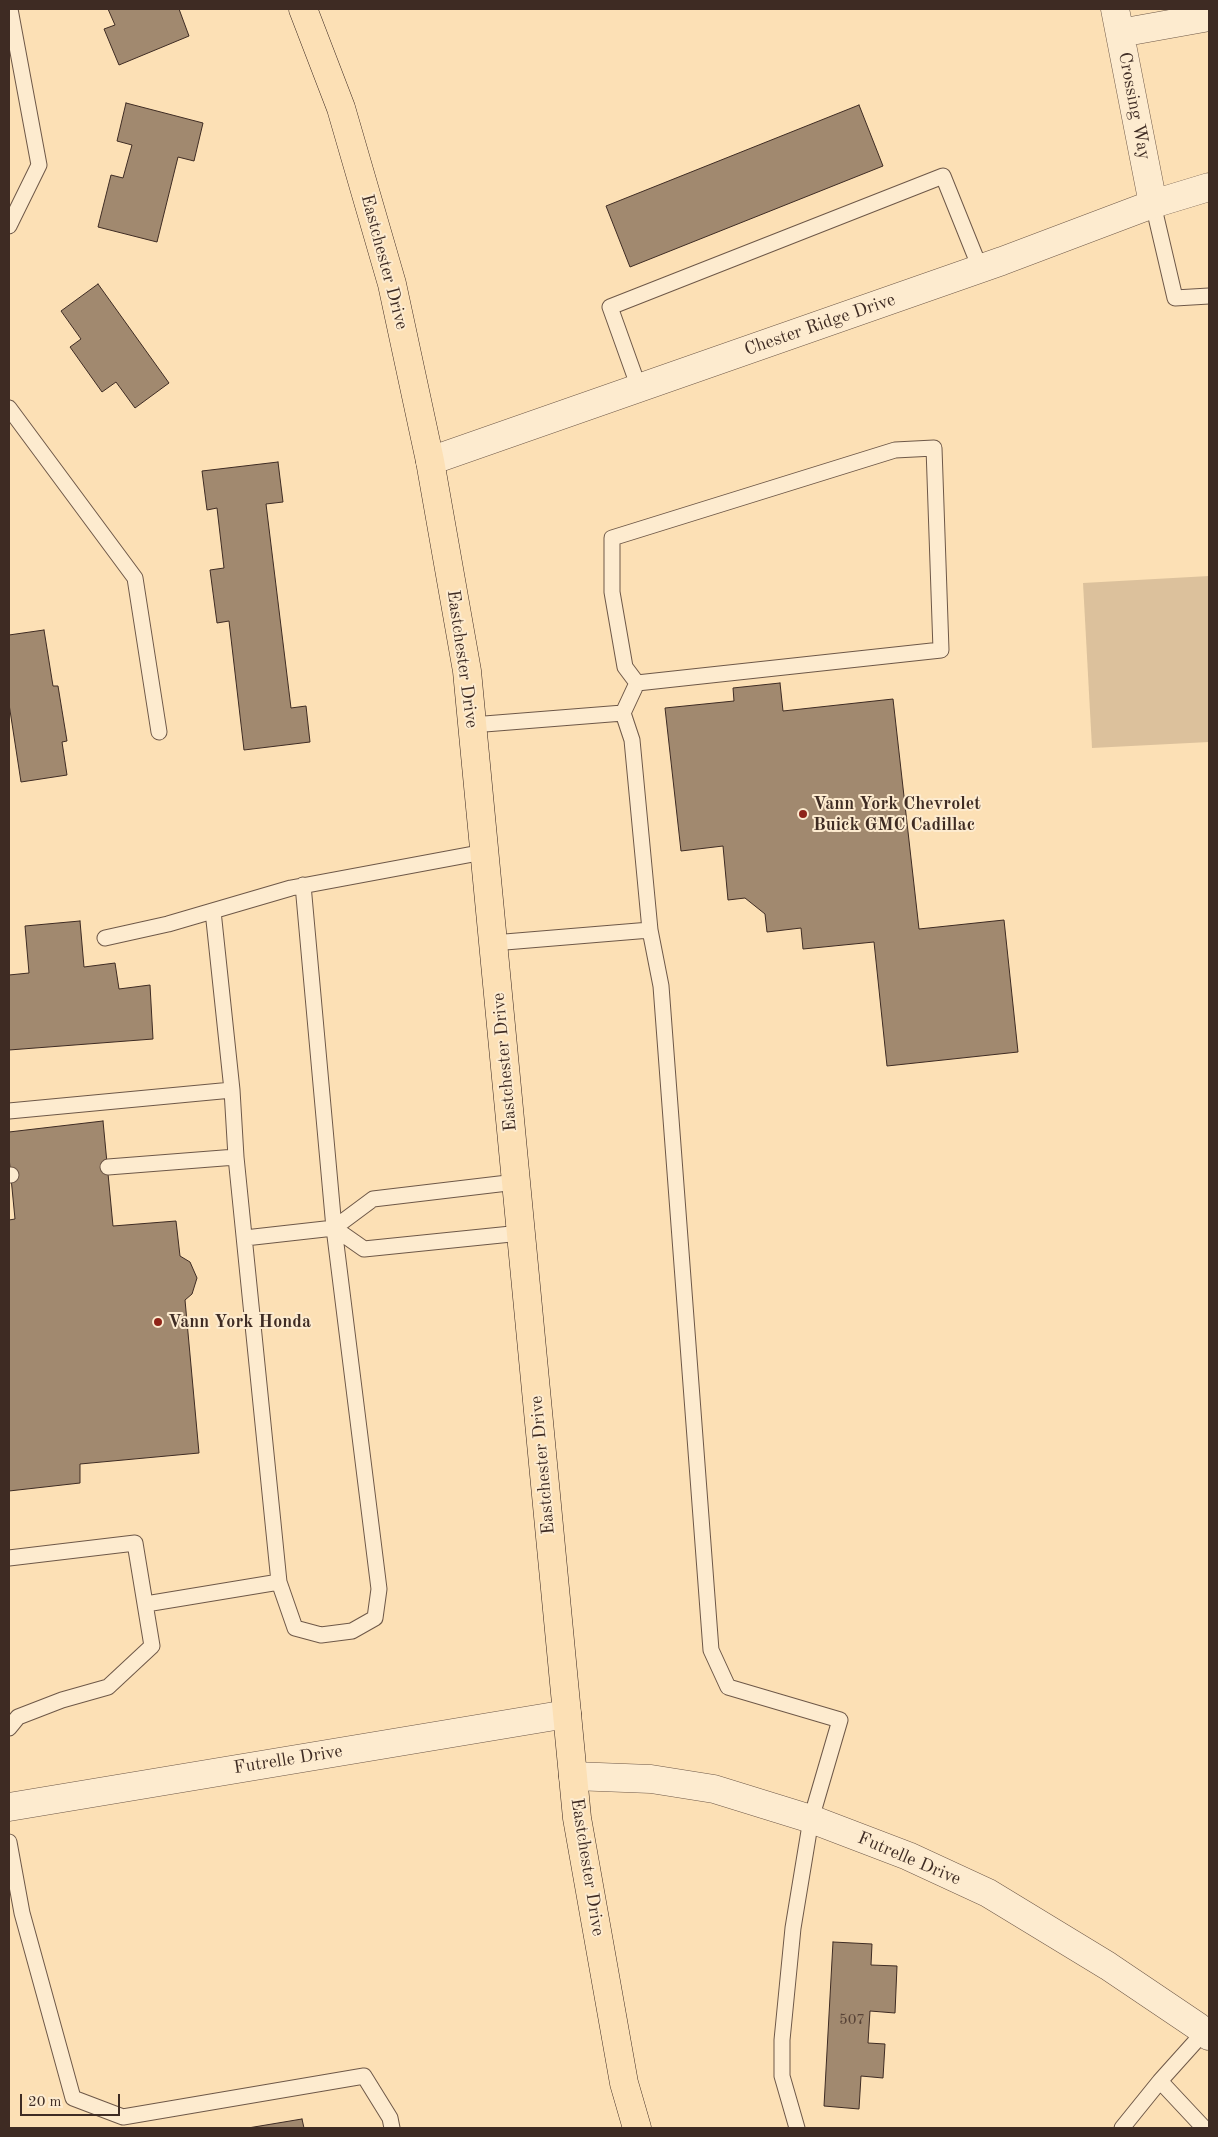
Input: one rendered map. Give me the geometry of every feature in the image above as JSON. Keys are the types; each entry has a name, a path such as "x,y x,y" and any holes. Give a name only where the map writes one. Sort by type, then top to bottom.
{"main road":[{"name":"Eastchester Drive","path":"303,9 341,108 392,284 430,461 467,671 577,1818 624,2084 637,2128"}],"street":[{"path":"1118,21 1209,17"},
{"name":"Crossing Way","path":"1118,21 1153,204"},
{"name":"Chester Ridge Drive","path":"430,461 980,268 1153,204 1209,187"},
{"name":"Futrelle Drive","path":"9,1807 567,1714"},
{"name":"Futrelle Drive","path":"573,1776 650,1779 714,1789 811,1819 908,1856 988,1893 1108,1966 1207,2034"}],"lane":[{"path":"9,226 39,165 10,9"},
{"path":"639,388 610,307 943,176 980,268"},
{"path":"1153,204 1175,298 1209,296"},
{"path":"9,408 135,578 159,732"},
{"path":"934,448 941,650 636,683 625,668 612,592 612,538 894,450 934,448"},
{"path":"636,683 623,713 632,740 650,930 661,986 711,1650 728,1687 840,1720 811,1819 793,1928 782,2040 782,2076 797,2128"},
{"path":"472,725 623,713"},
{"path":"105,938 168,924 303,885 484,852"},
{"path":"213,910 279,1582 295,1628 321,1635 352,1631 375,1618 379,1589 334,1228 303,885"},
{"path":"493,943 650,930"},
{"path":"9,1111 232,1090"},
{"path":"108,1167 236,1157"},
{"path":"245,1238 334,1228 372,1199 516,1182"},
{"path":"334,1228 364,1249 521,1232"},
{"path":"9,1558 135,1543 152,1646 108,1687 62,1700 18,1717 9,1728"},
{"path":"146,1604 279,1582"},
{"path":"9,1842 22,1913 73,2098 123,2117 364,2076 390,2118 392,2128"},
{"path":"1122,2128 1160,2081 1207,2034"},
{"path":"1160,2081 1204,2128"}],"shaded area":[{"path":"1209,576 1209,742 1092,748 1083,583"}],"building":[{"path":"108,9 179,9 189,36 119,65 104,29 115,25"},
{"path":"126,103 203,123 194,161 178,157 157,242 98,227 111,175 123,178 132,145 117,141"},
{"path":"859,105 883,166 630,267 606,206"},
{"path":"98,284 169,383 135,408 116,382 102,392 70,347 81,339 61,311"},
{"path":"278,462 283,502 266,504 291,708 306,706 310,742 244,750 229,621 217,623 210,570 224,568 217,508 207,510 202,471"},
{"path":"44,630 53,686 58,686 67,741 62,742 67,775 21,782 9,704 9,635"},
{"path":"780,683 783,711 893,699 919,929 1004,920 1018,1052 887,1066 874,942 803,949 801,928 767,932 765,914 745,898 728,900 723,846 681,851 665,708 734,701 733,688"},
{"path":"80,921 84,967 115,963 119,989 150,985 153,1039 9,1050 9,975 29,973 25,926"},
{"path":"103,1121 113,1226 176,1221 180,1256 190,1262 197,1278 192,1294 185,1300 199,1453 80,1464 80,1483 9,1491 9,1220 15,1219 9,1157 9,1132"},
{"path":"833,1942 872,1944 871,1965 897,1966 895,2013 870,2011 868,2043 885,2044 883,2078 861,2076 859,2109 824,2106"},
{"path":"302,2119 304,2128 248,2128"}],"place":[{"name":"Vann York Chevrolet Buick GMC Cadillac","path":"803,814"},
{"name":"Vann York Honda","path":"158,1322"}]}
